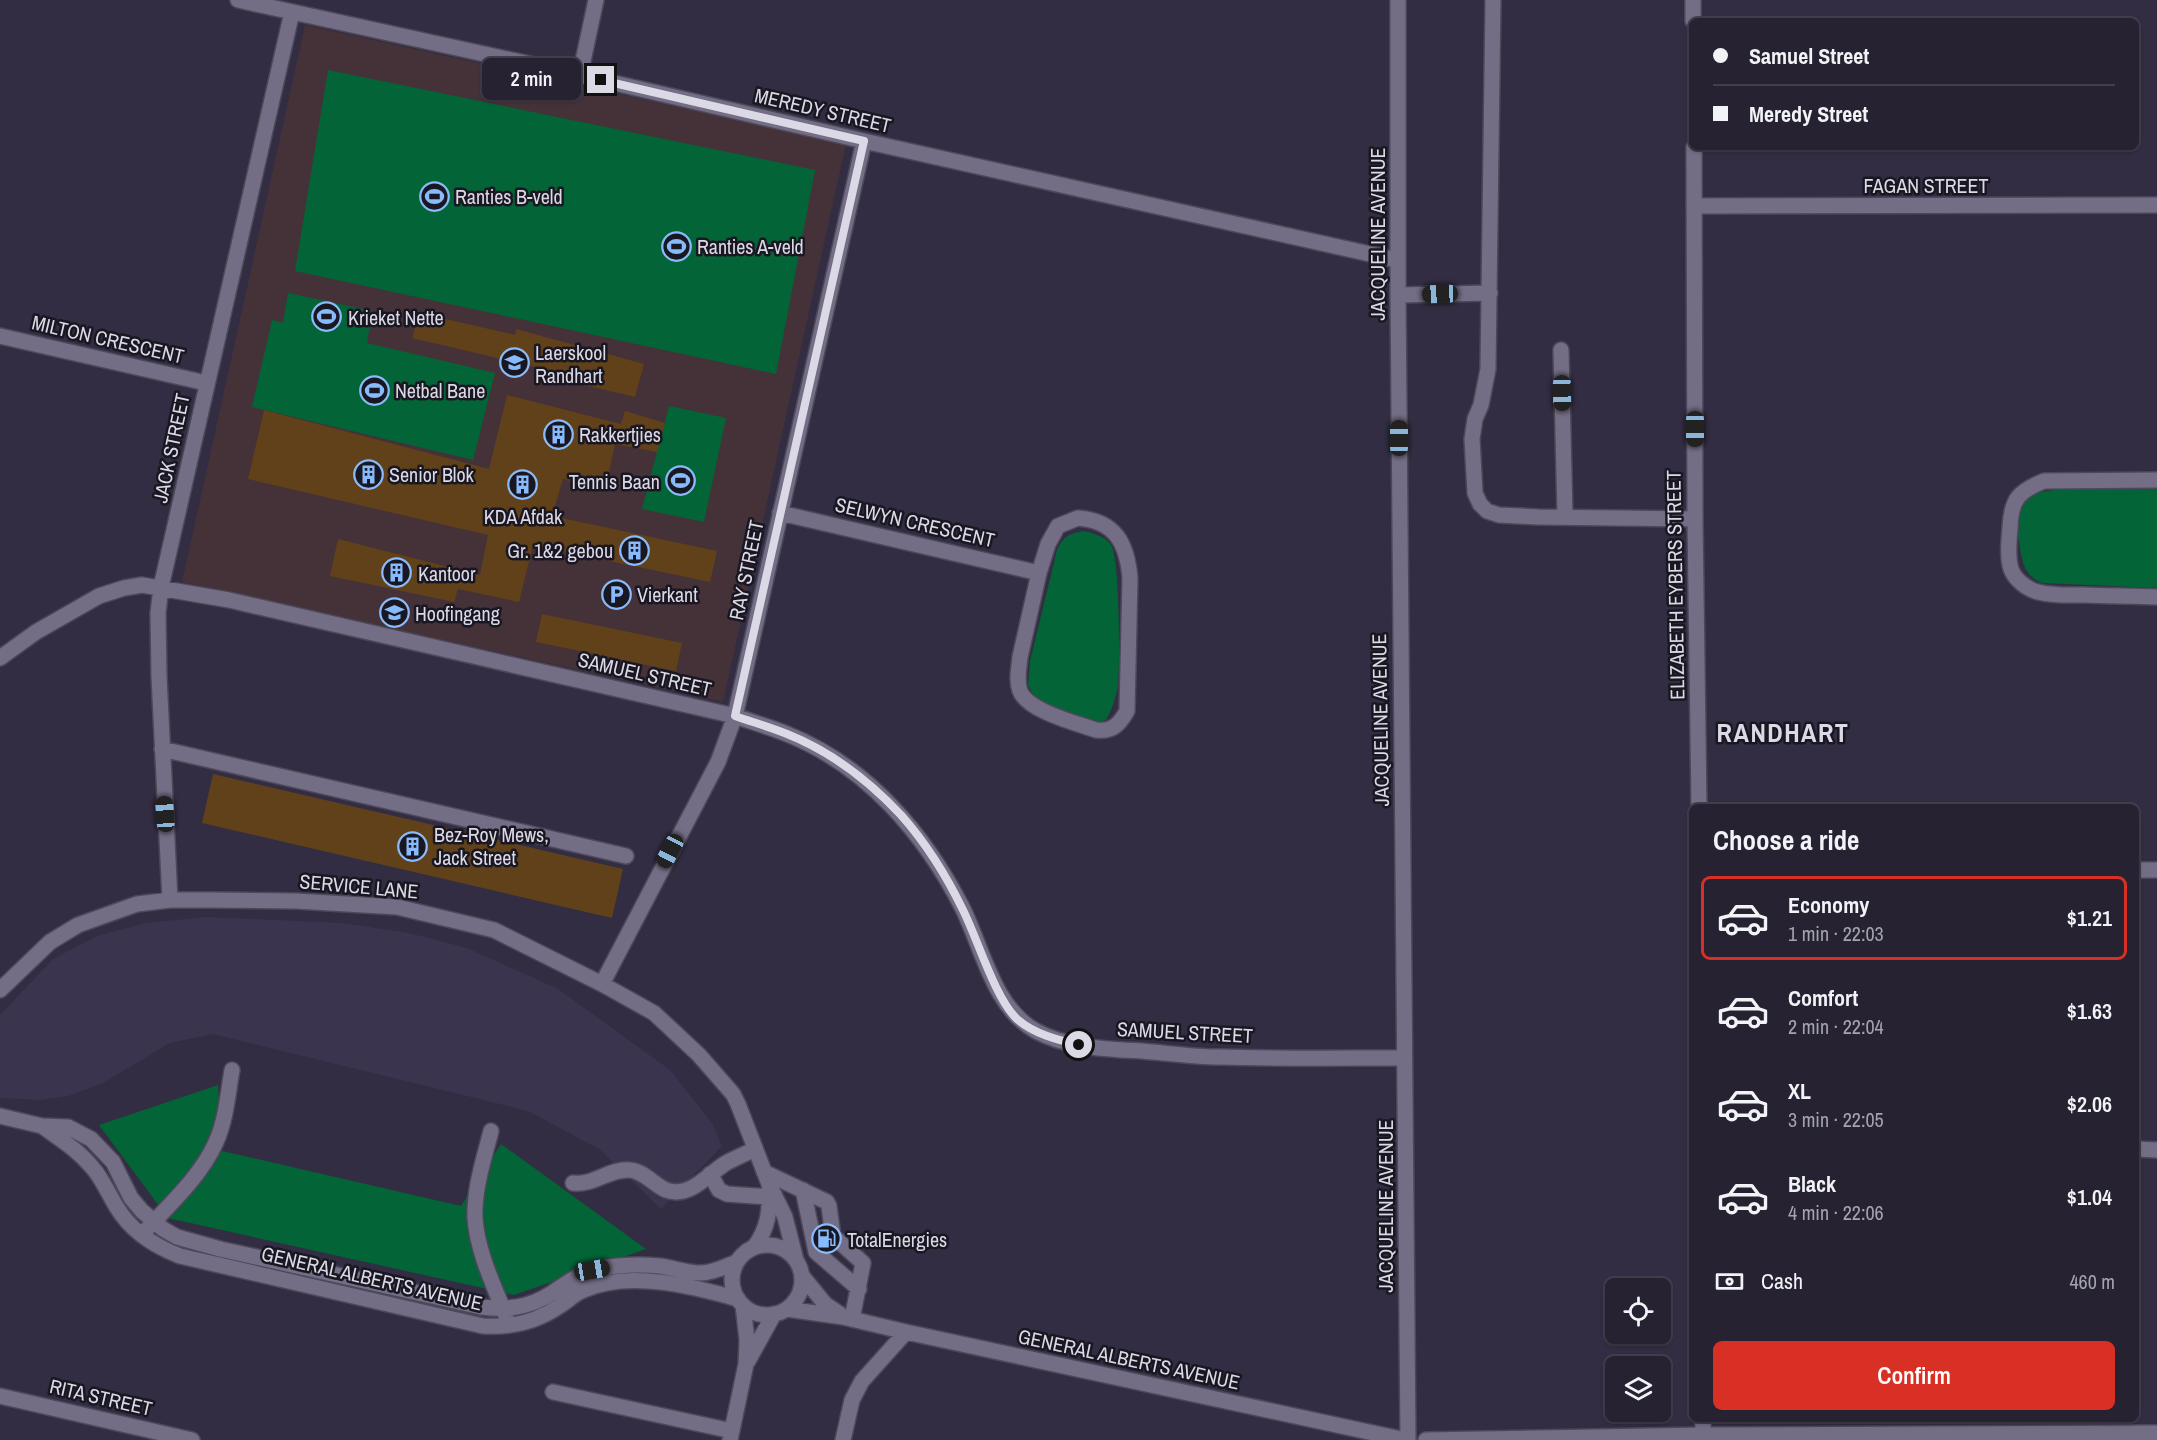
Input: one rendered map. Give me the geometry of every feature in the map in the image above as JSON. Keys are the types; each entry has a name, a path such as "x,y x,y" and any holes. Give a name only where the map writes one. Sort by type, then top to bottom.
{"street":[{"name":"MEREDY STREET","path":"238,0 1397,260"},
{"path":"580,75 597,0"},
{"name":"JACQUELINE AVENUE","path":"1398,0 1397,260 1407,1440"},
{"path":"1493,0 1488,369 1472,439 1475,493 1480,504 1487,511 1499,515 1695,519"},
{"path":"1693,0 1693,18"},
{"name":"JACK STREET","path":"170,900 158,630 160,587 292,12"},
{"name":"RAY STREET","path":"602,984 718,762 735,716 864,141"},
{"name":"ELIZABETH EYBERS STREET","path":"1694,150 1699,804"},
{"name":"FAGAN STREET","path":"1694,206 2157,205"},
{"path":"1398,295 1490,293"},
{"name":"MILTON CRESCENT","path":"0,336 206,383"},
{"path":"1561,350 1565,516"},
{"path":"2157,480 2044,481 2032,486 2021,492 2014,502 2010,514 2008,552 2012,570 2021,583 2036,591 2054,595 2157,597"},
{"name":"SELWYN CRESCENT","path":"780,513 1039,573"},
{"path":"1078,518 1090,519 1105,525 1117,535 1124,546 1130,578 1128,698 1127,711 1114,728 1104,731 1096,730 1048,712 1023,697 1019,688 1018,675 1020,657 1039,573 1052,534 1058,526 1068,521 1078,518"},
{"name":"SAMUEL STREET","path":"0,658 36,632 99,596 142,585 240,603 735,716 788,734 830,757 866,781 902,816 930,854 963,909 1006,1006 1018,1020 1036,1031 1056,1040 1079,1045 1217,1057 1404,1058"},
{"path":"162,749 626,856"},
{"path":"2139,870 2157,870"},
{"name":"SERVICE LANE","path":"0,990 50,942 78,925 123,908 170,900 296,901 397,907 494,930 654,1013 699,1055 733,1094 767,1184 785,1217 800,1268"},
{"path":"141,1234 198,1172 217,1140 232,1070"},
{"name":"GENERAL ALBERTS AVENUE","path":"0,1116 42,1126 68,1127 91,1139 113,1162 131,1198 142,1211 163,1229 193,1243 481,1307 517,1308 538,1301 569,1281 592,1270 658,1266 701,1273 736,1262"},
{"name":"GENERAL ALBERTS AVENUE","path":"42,1126 70,1146 92,1167 105,1184 116,1206 141,1234 164,1250 180,1256 483,1326 510,1326 529,1322 583,1290 613,1281 643,1281 684,1286 740,1302"},
{"path":"491,1131 478,1179 476,1220 484,1258 510,1326"},
{"path":"573,1183 581,1184 617,1171 630,1170 639,1172 667,1190 682,1192 695,1187 727,1162 755,1149"},
{"path":"2139,1149 2157,1150"},
{"path":"710,1174 719,1190 727,1194 767,1184 803,1190 826,1202 829,1206 833,1236 863,1263 859,1289 848,1318 825,1304 785,1249 771,1244 755,1246"},
{"path":"553,1392 731,1435 746,1364 740,1302 732,1280 736,1262 741,1255 755,1246 765,1230 767,1184"},
{"path":"803,1190 816,1252 859,1289"},
{"path":"746,1364 780,1312 796,1300 801,1289 800,1268 833,1236"},
{"path":"349,1295 353,1279"},
{"path":"740,1302 757,1313 780,1312"},
{"name":"GENERAL ALBERTS AVENUE","path":"780,1312 848,1318 1407,1440"},
{"path":"843,1440 852,1400 862,1381 906,1332"},
{"name":"RITA STREET","path":"0,1396 192,1440"},
{"path":"1426,1440 1703,1431 1981,1427 2157,1433"}],"shaded area":[{"name":"Laerskool Randhart","path":"305,25 846,144 723,702 182,582"},
{"path":"207,917 342,923 409,933 467,948 558,989 670,1070 712,1123 722,1146 661,1209 599,1149 528,1111 213,1034 170,1043 103,1083 68,1096 41,1100 0,1098 0,1015 53,959 97,936 146,923"}],"green space":[{"path":"328,70 815,170 776,374 295,271"},
{"name":"Netbal Bane","path":"288,293 372,311 367,343 495,373 473,460 252,407 272,320 283,323"},
{"name":"Tennis Baan","path":"669,406 726,418 704,522 642,509"},
{"path":"2067,489 2157,489 2157,588 2042,583 2027,572 2021,555 2017,525 2019,507 2025,498 2034,494"},
{"path":"1083,531 1102,537 1111,545 1118,590 1118,685 1114,703 1106,720 1096,723 1054,708 1035,698 1028,685 1030,661 1057,550 1067,537"},
{"path":"218,1085 222,1151 461,1206 501,1144 646,1249 514,1295 168,1218 99,1125"}],"building":[{"path":"419,313 515,335 516,329 644,364 635,397 580,384 582,378 412,338"},
{"path":"507,395 621,424 625,411 665,423 657,452 615,444 605,491 563,479 552,516 717,551 710,582 533,545 519,602 458,589 454,602 330,576 338,539 480,575 488,535 248,479 264,410 489,469"},
{"path":"542,614 682,643 676,671 536,642"},
{"name":"Bez-Roy Mews, Jack Street","path":"213,774 623,869 612,918 202,823"}],"place":[{"name":"Ranties B-veld","path":"434,196"},
{"name":"Ranties A-veld","path":"676,246"},
{"name":"Krieket Nette","path":"327,317"},
{"name":"Laerskool Randhart","path":"514,363"},
{"name":"Netbal Bane","path":"374,390"},
{"name":"Rakkertjies","path":"558,434"},
{"name":"Senior Blok","path":"368,474"},
{"name":"Tennis Baan","path":"681,481"},
{"name":"KDA Afdak","path":"523,485"},
{"name":"Gr. 1&2 gebou","path":"634,550"},
{"name":"Kantoor","path":"397,573"},
{"name":"Vierkant","path":"616,594"},
{"name":"Hoofingang","path":"394,613"},
{"name":"Bez-Roy Mews, Jack Street","path":"413,846"},
{"name":"TotalEnergies","path":"826,1239"}],"district":[{"name":"RANDHART","path":"1783,732"}],"route":[{"path":"601,80 864,141 735,716 788,734 830,757 866,781 902,816 930,854 963,909 1006,1006 1018,1020 1036,1031 1056,1040 1079,1045"}]}
